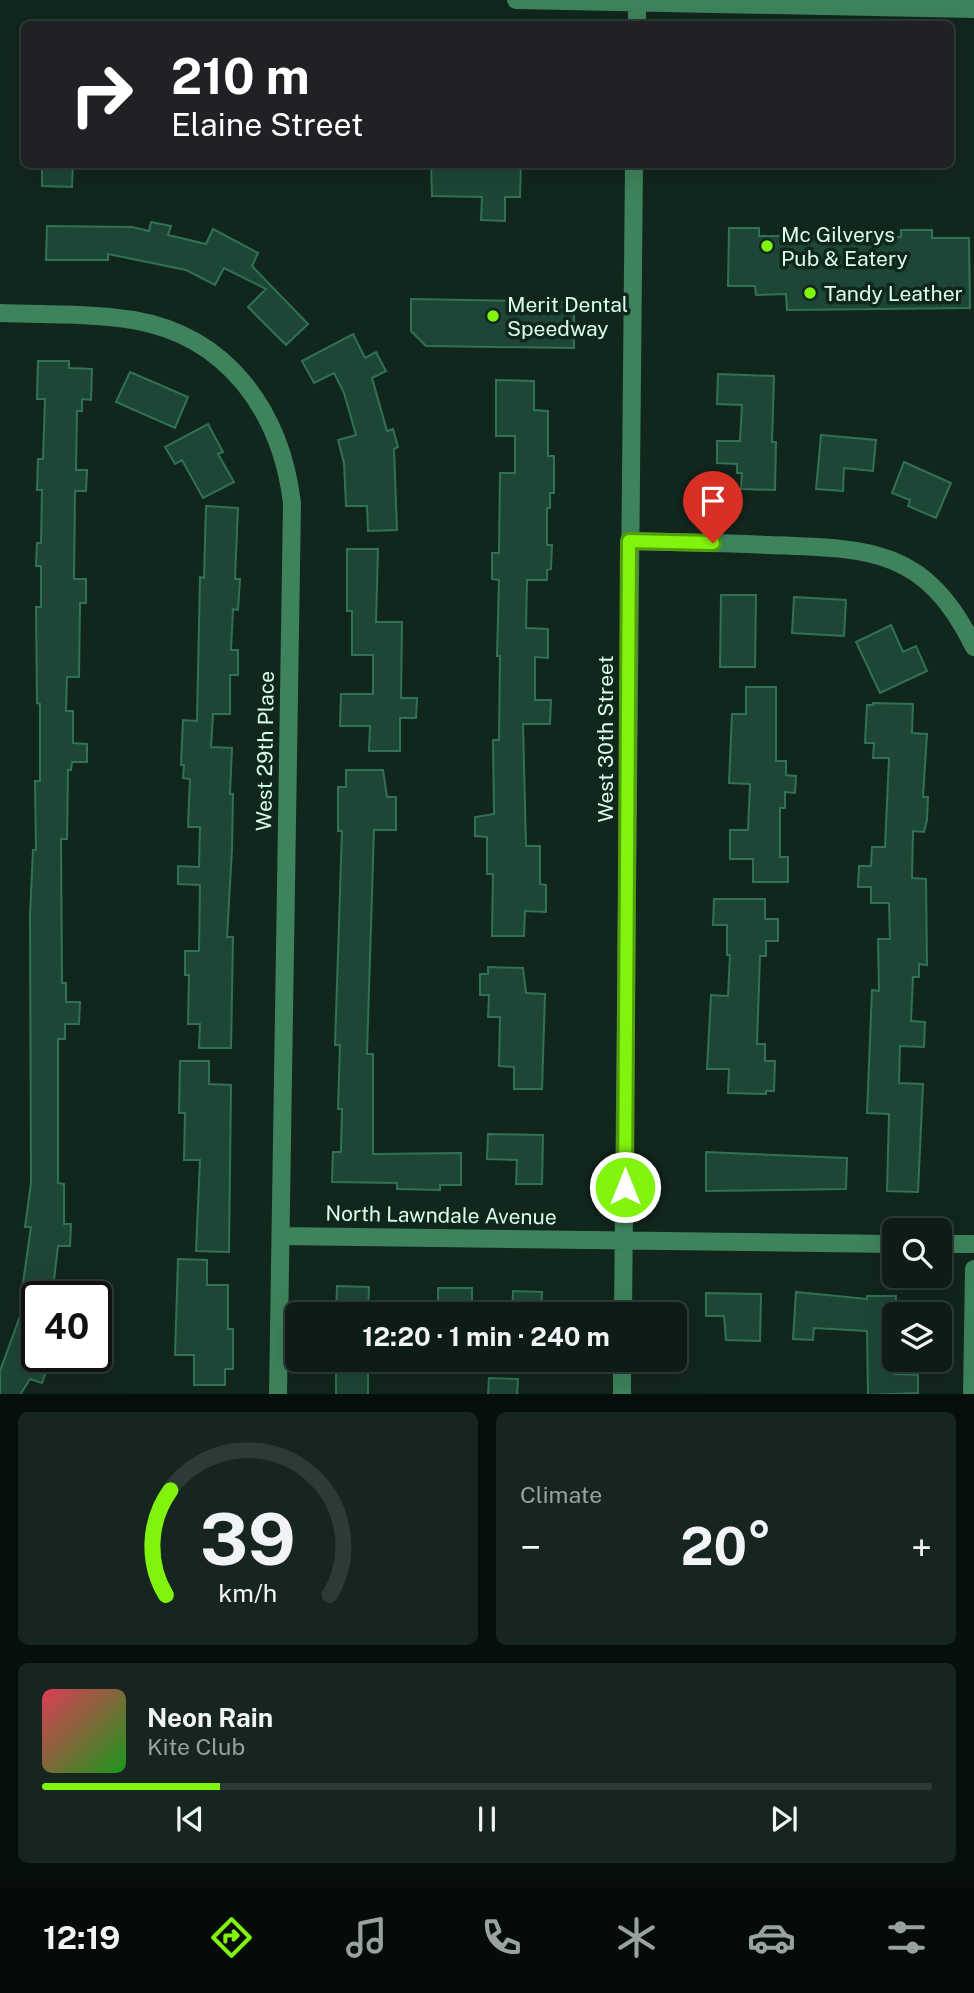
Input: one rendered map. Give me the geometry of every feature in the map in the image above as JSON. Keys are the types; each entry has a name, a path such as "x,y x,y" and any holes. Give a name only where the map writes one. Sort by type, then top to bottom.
{"street":[{"path":"516,0 974,9"},
{"path":"637,3 637,21"},
{"name":"West 30th Street","path":"623,1302 634,168"},
{"name":"West 29th Place","path":"0,313 114,318 153,324 213,354 242,380 260,403 277,437 288,474 292,503 278,1394"},
{"path":"629,541 842,548 881,555 907,567 932,584 957,614 974,647"},
{"name":"North Lawndale Avenue","path":"281,1236 882,1244"},
{"path":"952,1244 974,1244"},
{"path":"972,1394 974,1269"},
{"path":"622,1372 622,1394"}],"building":[{"path":"42,168 73,168 72,187 42,186"},
{"path":"431,168 521,168 520,197 505,197 505,221 481,220 482,197 432,196"},
{"path":"151,222 171,226 168,235 206,244 213,229 258,253 252,266 308,324 286,345 248,307 266,289 224,268 215,285 186,270 108,254 108,260 46,260 47,226 132,227 149,231"},
{"path":"729,228 759,228 759,236 815,236 815,232 845,231 844,237 901,237 901,230 932,230 932,238 969,238 970,308 787,310 786,294 756,295 755,286 728,286"},
{"name":"Merit Dental Speedway","path":"411,299 574,302 574,348 426,346 411,331"},
{"path":"353,334 365,358 376,352 386,371 372,378 387,431 393,429 398,447 394,449 397,530 368,531 367,506 346,506 344,463 338,440 356,435 344,393 334,373 314,383 302,361"},
{"path":"38,361 69,361 69,368 92,369 91,400 82,399 82,411 77,411 76,470 87,470 86,491 75,491 74,579 86,579 86,603 80,603 79,677 67,677 66,711 73,711 73,743 87,744 87,762 72,762 71,770 68,770 67,839 61,839 62,983 66,983 66,1002 80,1002 79,1024 65,1024 65,1039 58,1039 58,1183 64,1184 64,1224 71,1224 70,1246 58,1246 54,1281 23,1281 31,1227 25,1227 31,1183 30,915 33,850 36,850 35,781 40,781 36,607 41,607 41,566 36,566 37,543 41,543 42,490 37,490 38,459 43,459 45,399 37,399"},
{"path":"130,372 188,397 175,428 116,402"},
{"path":"718,374 774,376 772,442 776,442 775,490 741,489 742,473 737,473 737,464 717,463 717,441 740,441 742,405 717,404"},
{"path":"496,380 534,381 534,410 548,411 548,456 554,456 554,493 550,493 550,508 547,508 547,545 552,545 551,569 547,570 547,580 527,580 526,628 548,629 548,658 535,657 535,700 551,700 550,724 523,724 526,846 540,846 540,884 546,885 546,912 525,911 524,936 492,936 493,874 487,874 487,837 475,836 475,817 494,814 493,740 499,740 500,656 497,656 499,580 492,579 492,553 499,553 500,473 515,473 515,436 496,436"},
{"path":"208,424 223,452 218,454 234,482 203,498 182,460 175,464 165,447"},
{"path":"821,435 876,440 873,471 844,468 843,491 816,489"},
{"path":"904,462 951,483 936,518 908,506 910,500 892,493"},
{"path":"206,506 238,508 235,579 240,579 238,610 233,609 231,650 238,650 238,675 230,675 230,714 213,714 211,747 232,748 232,849 227,937 233,937 231,1048 199,1048 200,1024 188,1024 189,975 185,975 185,951 199,951 200,885 178,884 178,866 199,867 200,827 188,827 190,779 183,778 184,765 181,765 183,720 197,721 200,577 204,578"},
{"path":"347,549 378,549 376,622 402,622 401,698 417,698 416,718 400,718 400,751 369,751 370,726 340,726 341,694 373,694 373,655 352,655 352,611 347,611"},
{"path":"721,595 756,595 755,667 720,667"},
{"path":"794,597 846,600 844,636 792,633"},
{"path":"891,625 903,652 916,646 927,671 880,693 856,642"},
{"path":"746,687 776,687 776,761 786,761 786,775 796,776 795,793 785,792 785,808 780,808 780,857 788,857 788,882 753,882 753,859 730,859 730,830 748,830 750,784 729,783 732,714 746,714"},
{"path":"913,704 912,733 927,734 923,797 928,797 927,820 924,832 913,831 912,878 926,879 927,965 919,964 919,977 913,977 911,1021 925,1022 924,1047 900,1046 899,1083 923,1084 918,1192 887,1191 889,1114 867,1113 872,990 879,991 878,939 890,939 889,903 871,903 871,887 858,887 859,866 871,866 872,847 885,847 889,758 873,758 874,743 865,743 867,705"},
{"path":"346,770 383,770 387,797 396,797 396,830 374,830 367,1054 373,1054 373,1154 461,1153 461,1185 440,1185 440,1190 397,1189 397,1183 332,1182 333,1152 341,1152 342,1109 338,1109 340,1045 335,1045 342,831 338,831 338,787 346,787"},
{"path":"714,899 765,899 765,919 778,919 778,941 766,941 766,956 760,956 757,1044 765,1044 765,1061 775,1061 774,1091 766,1091 766,1094 728,1093 729,1069 707,1069 711,995 728,996 730,955 727,955 727,925 713,925"},
{"path":"488,967 523,968 526,993 545,994 542,1089 514,1089 514,1067 499,1066 500,1017 488,1017 489,995 480,995 480,974 488,974"},
{"path":"180,1061 209,1061 209,1084 231,1085 229,1252 196,1251 200,1160 184,1160 185,1113 179,1113"},
{"path":"488,1134 543,1135 542,1184 516,1184 517,1160 487,1159"},
{"path":"706,1152 847,1158 846,1189 706,1191"},
{"path":"178,1259 207,1260 207,1285 228,1285 228,1329 233,1329 233,1369 225,1369 225,1385 194,1385 194,1355 175,1355"},
{"path":"337,1286 369,1287 368,1302 336,1302"},
{"path":"438,1288 472,1288 472,1302 438,1302"},
{"path":"513,1291 542,1292 542,1302 513,1302"},
{"path":"796,1292 867,1299 867,1296 896,1296 896,1302 882,1302 882,1372 918,1375 918,1393 868,1394 867,1331 814,1328 813,1340 793,1339"},
{"path":"706,1293 761,1294 760,1341 726,1340 724,1316 706,1316"},
{"path":"21,1313 21,1372 46,1372 42,1383 30,1379 21,1394 0,1394 0,1371"},
{"path":"336,1372 368,1372 368,1394 336,1394"},
{"path":"489,1378 518,1379 517,1394 488,1394"}],"place":[{"name":"Mc Gilverys Pub & Eatery","path":"767,246"},
{"name":"Tandy Leather","path":"810,293"},
{"name":"Merit Dental Speedway","path":"493,316"}],"route":[{"path":"625,1187 629,541 713,543"}]}
